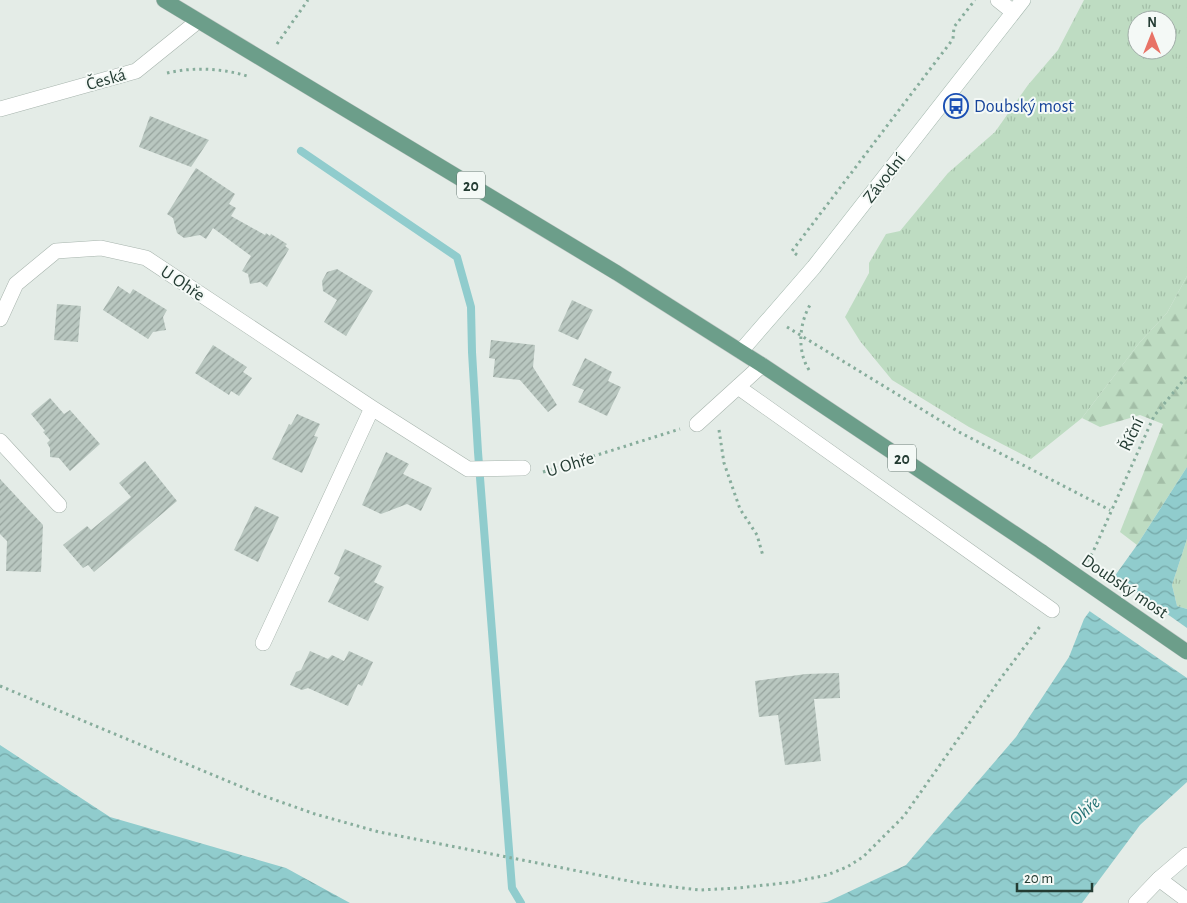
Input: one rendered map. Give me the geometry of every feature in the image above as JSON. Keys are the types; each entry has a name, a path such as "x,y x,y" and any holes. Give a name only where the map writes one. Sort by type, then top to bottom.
{"main road":[{"name":"20","path":"164,0 616,273 762,365"},
{"name":"Doubský most","path":"762,365 1042,552 1187,652"}],"street":[{"path":"998,0 1013,12"},
{"name":"Závodní","path":"741,351 814,267 1023,0"},
{"name":"Česká","path":"0,109 136,71 198,21"},
{"name":"U Ohře","path":"0,319 16,284 56,251 101,248 146,258 372,408 468,469 523,468"},
{"path":"697,424 762,365"},
{"path":"738,387 1052,610"},
{"path":"263,643 372,408"},
{"path":"0,441 59,505"},
{"path":"1136,903 1187,855"},
{"path":"1159,880 1187,900"}],"path":[{"path":"266,61 308,0"},
{"path":"814,267 792,251 953,39 954,26 975,0"},
{"path":"160,74 198,69 216,69 252,77"},
{"name":"Říční","path":"801,335 959,432 1110,510 1154,416 1187,376"},
{"path":"716,407 724,463 740,509 757,535 763,556"},
{"name":"U Ohře","path":"523,468 526,472 535,475 697,424"},
{"path":"0,686 270,798 315,814 379,832 639,883 700,890 738,888 793,882 827,875 863,857 904,816 1001,678 1052,610"}],"green space":[{"path":"1084,0 1187,0 1187,276 1167,313 1140,342 1082,418 1031,459 969,427 892,380 860,341 845,317 869,273 869,263 886,234 900,231 948,173 995,132 1028,85 1058,50"},
{"path":"1187,276 1187,467 1137,545 1120,532 1163,424 1140,415 1100,427 1082,418 1140,342 1167,313"},
{"path":"1187,539 1187,609 1177,606 1172,585"}],"water":[{"name":"Ohře","path":"1187,467 1187,539 1172,585 1177,606 1187,609 1187,782 1140,825 1082,903 819,903 827,902 906,865 1016,737 1069,657 1084,619 1137,545"},
{"path":"0,745 110,817 286,868 350,903 0,903"}],"pier":[{"path":"1112,575 1187,628 1187,678 1088,610"}],"building":[{"path":"150,116 209,140 191,167 139,147"},
{"path":"196,168 235,194 229,204 236,208 231,216 265,235 266,233 270,236 271,234 287,244 285,246 289,249 267,287 260,282 250,284 248,274 242,271 251,256 213,228 206,239 200,235 184,238 177,233 173,218 167,214"},
{"path":"337,269 373,291 346,336 324,322 337,300 323,291 322,281 327,272"},
{"path":"118,286 130,294 133,289 167,310 163,317 166,330 153,332 148,339 103,310"},
{"path":"572,300 593,310 578,340 558,331"},
{"path":"57,304 81,306 78,342 54,340"},
{"path":"491,340 535,345 533,367 557,405 548,412 520,380 493,377 495,359 489,358"},
{"path":"213,345 247,367 243,372 252,378 239,396 231,391 229,395 195,373"},
{"path":"585,358 612,372 608,381 621,387 607,416 578,402 584,390 572,385"},
{"path":"50,398 64,414 70,410 100,444 70,471 59,458 50,457 50,448 47,443 50,440 31,414"},
{"path":"297,414 320,424 314,436 318,437 302,473 272,459 289,424 291,425"},
{"path":"386,452 409,464 403,474 432,488 421,511 407,504 381,514 362,505"},
{"path":"145,461 177,501 94,572 88,565 83,568 63,545 87,526 91,530 131,497 119,483"},
{"path":"0,479 43,525 41,572 6,571 7,541 0,534"},
{"path":"255,506 279,517 258,562 234,550"},
{"path":"345,549 382,566 374,582 384,587 368,621 328,602 340,577 334,574"},
{"path":"310,651 328,659 332,655 344,661 349,651 373,662 362,686 358,684 348,706 308,688 302,690 290,685 296,672 301,670"},
{"path":"839,673 840,698 814,699 821,761 785,765 778,715 759,717 755,681 806,674"}],"waterway":[{"path":"301,151 457,257 471,307 478,452 512,888 521,903"}],"place":[{"name":"Doubský most","path":"956,106"}]}
